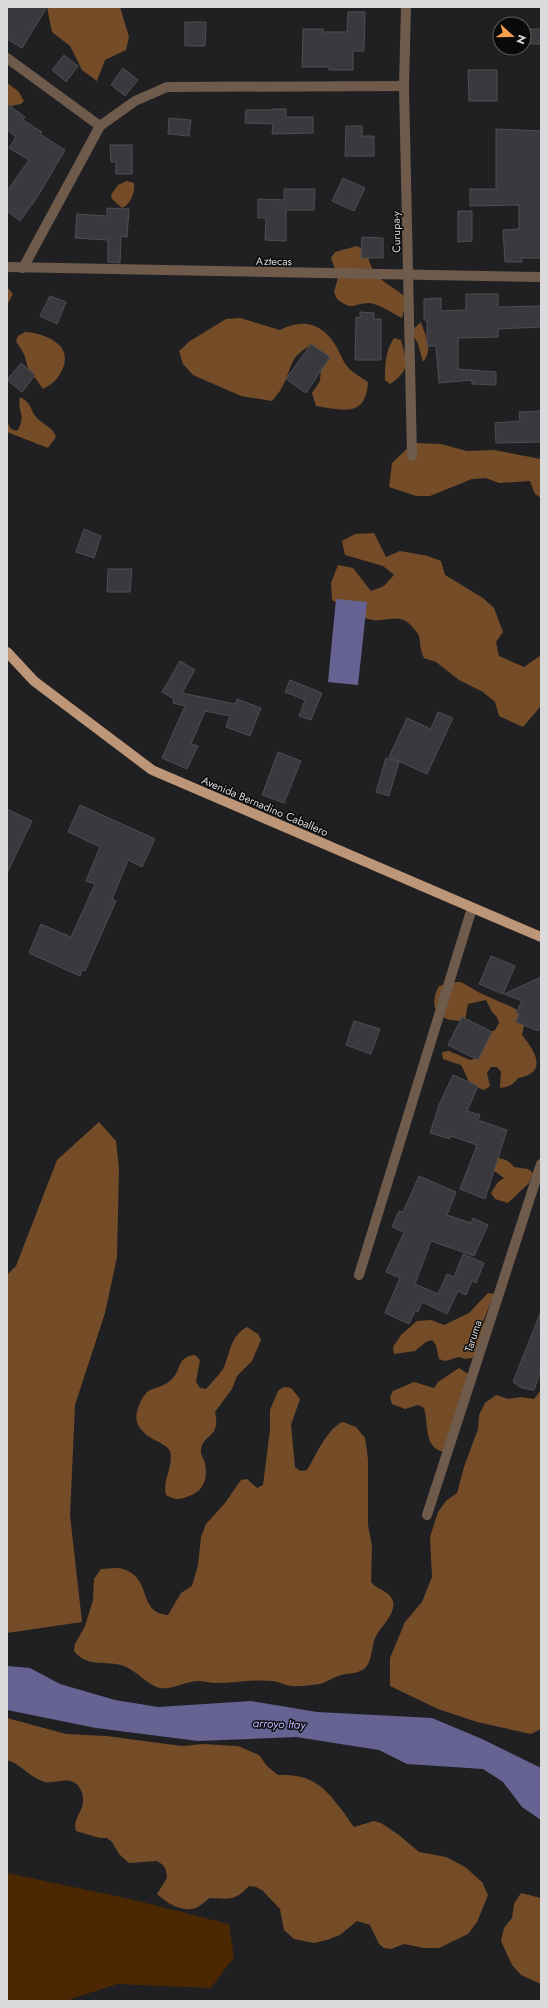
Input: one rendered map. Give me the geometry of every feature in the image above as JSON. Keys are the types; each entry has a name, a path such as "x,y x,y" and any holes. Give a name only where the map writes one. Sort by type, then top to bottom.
{"main road":[{"name":"Avenida Bernadino Caballero","path":"7,652 34,681 152,770 541,937"}],"street":[{"name":"Curupa-y","path":"406,7 404,86 412,456"},
{"path":"7,58 100,126"},
{"path":"23,268 100,126 135,101 167,87 404,86"},
{"name":"Aztecas","path":"7,267 541,277"},
{"path":"359,1275 472,908"},
{"name":"Taruma","path":"427,1515 541,1164"}],"shaded area":[{"path":"47,7 120,7 129,37 126,50 105,60 97,81 82,70 70,46 52,32"},
{"path":"7,83 18,91 24,101 21,104 11,106 7,104"},
{"path":"127,181 134,183 134,191 128,204 122,208 112,199 111,195 118,185"},
{"path":"357,246 364,251 368,257 372,269 378,277 404,296 404,310 402,318 373,304 364,303 350,306 337,299 334,292 338,278 331,258 335,252"},
{"path":"7,287 13,294 7,305"},
{"path":"240,318 280,330 301,324 308,324 321,329 332,340 348,368 368,382 363,402 351,409 344,410 316,406 312,393 320,381 322,352 309,346 295,357 283,385 272,401 241,396 193,375 183,364 179,351 190,341 226,319"},
{"path":"421,322 428,342 428,352 423,362 418,344 411,331"},
{"path":"25,332 40,335 55,341 64,352 65,360 63,368 53,383 43,389 28,368 24,354 16,341 18,336"},
{"path":"394,338 401,340 406,365 397,379 390,384 385,380 385,364 387,353"},
{"path":"20,397 29,405 35,416 55,434 56,437 48,448 7,432 7,422 11,429 17,431 20,426 22,418 19,402"},
{"path":"413,443 441,444 467,451 494,450 541,459 541,498 535,494 530,481 499,483 486,478 472,479 430,496 416,496 389,487 392,463"},
{"path":"374,533 386,557 400,551 428,556 441,561 445,575 483,598 494,608 503,632 496,642 499,656 524,667 541,655 541,706 523,727 499,716 495,702 483,692 459,680 436,662 424,658 421,651 418,634 406,621 400,619 368,619 354,613 332,600 331,583 338,565 353,568 371,591 384,586 394,575 383,566 345,555 342,541 355,534"},
{"path":"454,982 461,982 480,993 514,1008 526,1016 522,1035 532,1048 535,1055 536,1067 533,1072 518,1078 510,1085 500,1088 501,1072 497,1067 491,1067 487,1073 490,1086 484,1090 478,1088 469,1081 461,1065 443,1059 442,1052 449,1051 470,1060 477,1058 489,1033 495,1030 499,1023 497,1017 492,1012 486,1000 468,1004 465,1020 449,1020 438,1013 434,1002 435,994 439,986"},
{"path":"99,1122 116,1141 119,1168 117,1257 105,1313 75,1405 70,1515 82,1622 7,1633 7,1275 16,1266 57,1160"},
{"path":"489,1158 503,1159 514,1167 528,1169 533,1173 529,1183 508,1203 495,1199 491,1193 498,1182 504,1178 496,1172 486,1169"},
{"path":"488,1293 494,1294 483,1322 488,1328 486,1342 472,1358 465,1359 459,1357 445,1361 439,1359 436,1345 432,1340 426,1342 415,1351 394,1354 393,1347 401,1335 417,1321 431,1320 444,1325 469,1313"},
{"path":"247,1327 258,1334 261,1340 252,1361 237,1376 232,1389 215,1412 216,1427 202,1445 201,1450 201,1454 205,1462 205,1480 201,1488 194,1494 180,1499 169,1497 166,1495 165,1489 171,1457 170,1451 164,1445 149,1437 140,1428 136,1418 139,1404 147,1392 171,1380 182,1361 189,1356 195,1355 200,1360 196,1382 200,1388 206,1389 223,1369 234,1339"},
{"path":"459,1368 471,1376 445,1452 438,1450 430,1441 424,1408 418,1405 405,1409 392,1404 390,1397 393,1391 414,1382 434,1388 438,1382"},
{"path":"284,1387 291,1388 300,1399 291,1425 295,1467 300,1471 307,1470 322,1443 337,1425 343,1422 356,1427 365,1438 368,1459 368,1525 372,1546 371,1582 388,1594 392,1599 393,1604 393,1610 376,1636 367,1666 359,1672 344,1674 322,1683 305,1686 291,1686 276,1682 264,1681 216,1683 198,1681 189,1682 174,1687 160,1688 151,1684 124,1666 91,1662 79,1656 74,1651 75,1644 85,1626 93,1600 94,1579 101,1569 121,1568 132,1573 142,1587 152,1608 158,1613 168,1615 181,1593 192,1586 198,1565 201,1537 206,1524 225,1503 241,1480 247,1479 257,1488 263,1485 270,1430 270,1410 278,1391"},
{"path":"541,1390 541,1729 531,1734 477,1722 438,1709 390,1686 390,1658 405,1622 422,1602 432,1577 430,1537 438,1512 446,1501 457,1493 464,1467 478,1429 479,1415 485,1403 496,1395 508,1399 521,1397 534,1399"},
{"path":"7,1718 66,1734 106,1736 182,1746 203,1744 238,1746 259,1755 267,1766 278,1775 299,1776 314,1782 328,1793 354,1827 374,1821 381,1823 399,1835 419,1852 446,1857 465,1867 482,1882 488,1895 477,1922 468,1934 439,1948 424,1948 404,1944 391,1949 384,1948 379,1944 370,1925 357,1921 340,1935 327,1940 314,1943 294,1939 284,1930 280,1909 262,1890 256,1887 249,1886 236,1897 232,1898 210,1898 200,1906 192,1909 181,1908 170,1904 157,1894 167,1878 166,1870 163,1865 157,1861 129,1863 119,1854 112,1842 107,1838 100,1838 76,1831 75,1827 77,1819 83,1803 81,1790 77,1784 71,1781 45,1782 7,1760"},
{"path":"7,1873 130,1899 229,1924 234,1957 211,1988 117,1984 65,2001 7,2001"},
{"path":"521,1893 541,1898 541,1984 521,1975 512,1965 501,1941 504,1928 512,1918 514,1904"}],"water":[{"path":"336,599 367,602 358,685 328,682"},
{"name":"arroyo Itay","path":"7,1666 30,1668 60,1684 115,1700 158,1707 251,1701 317,1712 432,1718 482,1739 541,1768 541,1820 522,1807 503,1782 483,1769 407,1764 379,1750 296,1737 198,1741 96,1728 7,1710"}],"building":[{"path":"7,7 47,7 22,48 7,39"},
{"path":"348,12 365,12 364,51 353,51 353,70 329,70 329,67 302,67 303,29 323,29 323,32 347,32"},
{"path":"185,22 206,22 205,46 185,46"},
{"path":"532,29 541,29 541,44 532,44"},
{"path":"64,55 78,66 66,82 52,70"},
{"path":"123,68 138,80 125,96 111,85"},
{"path":"468,70 497,70 497,101 469,101"},
{"path":"7,104 25,117 23,120 42,132 40,134 65,150 38,196 20,221 7,211 7,191 29,160 9,148 16,137 7,130"},
{"path":"286,109 286,117 313,117 313,133 272,134 273,124 245,123 246,110"},
{"path":"169,118 191,120 189,136 168,134"},
{"path":"346,126 362,126 362,136 374,136 374,156 345,156"},
{"path":"496,129 541,131 541,258 521,258 522,262 505,262 503,230 519,229 519,205 470,206 470,189 496,189"},
{"path":"110,145 132,145 132,174 116,174 116,162 111,162"},
{"path":"343,178 365,188 354,211 332,201"},
{"path":"284,189 315,189 314,210 286,210 286,241 265,240 266,218 258,218 258,199 284,200"},
{"path":"107,208 129,209 127,237 121,236 120,263 108,262 108,240 75,238 77,214 107,216"},
{"path":"458,211 472,211 472,241 458,242"},
{"path":"362,237 383,238 383,258 361,258"},
{"path":"466,294 498,294 498,307 541,306 541,327 498,329 498,337 458,338 458,369 496,372 496,385 472,384 472,380 439,383 436,346 427,346 427,320 424,320 424,299 441,298 441,311 466,310"},
{"path":"50,296 66,302 57,324 40,316"},
{"path":"360,312 374,313 374,319 381,319 381,360 355,360 356,317 360,318"},
{"path":"311,344 330,357 306,393 286,379"},
{"path":"21,363 35,375 22,392 7,380"},
{"path":"541,411 541,442 496,443 495,423 520,421 519,412"},
{"path":"84,529 101,536 94,558 76,552"},
{"path":"108,569 132,569 130,592 107,592"},
{"path":"180,661 195,670 182,693 235,704 237,699 261,708 250,736 226,727 230,716 205,711 191,744 198,746 187,769 162,758 185,706 173,703 174,699 162,692"},
{"path":"290,680 322,693 311,720 299,716 305,700 285,692"},
{"path":"438,712 453,718 427,774 389,757 407,718 431,729"},
{"path":"278,752 301,761 284,803 262,795"},
{"path":"386,758 399,762 389,796 376,792"},
{"path":"80,805 155,839 142,867 128,860 112,899 116,901 85,971 82,970 80,976 29,953 41,924 71,937 95,884 86,881 100,847 68,832"},
{"path":"7,809 32,821 7,873"},
{"path":"491,956 515,966 503,994 479,984"},
{"path":"541,977 541,1023 538,1031 516,1022 519,1014 516,1013 522,1001 504,994"},
{"path":"462,1017 492,1032 478,1060 448,1045"},
{"path":"354,1021 380,1029 371,1054 346,1045"},
{"path":"453,1075 478,1086 467,1111 480,1115 478,1120 507,1130 485,1199 460,1189 477,1145 451,1136 450,1139 430,1133 439,1105"},
{"path":"419,1176 456,1192 447,1215 471,1223 473,1218 488,1225 474,1256 431,1241 415,1284 438,1294 447,1274 454,1277 463,1254 484,1263 476,1283 472,1281 466,1295 458,1291 447,1314 422,1302 418,1312 415,1311 409,1324 385,1313 400,1278 386,1272 404,1232 392,1227 399,1211 403,1212"},
{"path":"540,1314 541,1371 534,1390 522,1388 513,1382"}]}
